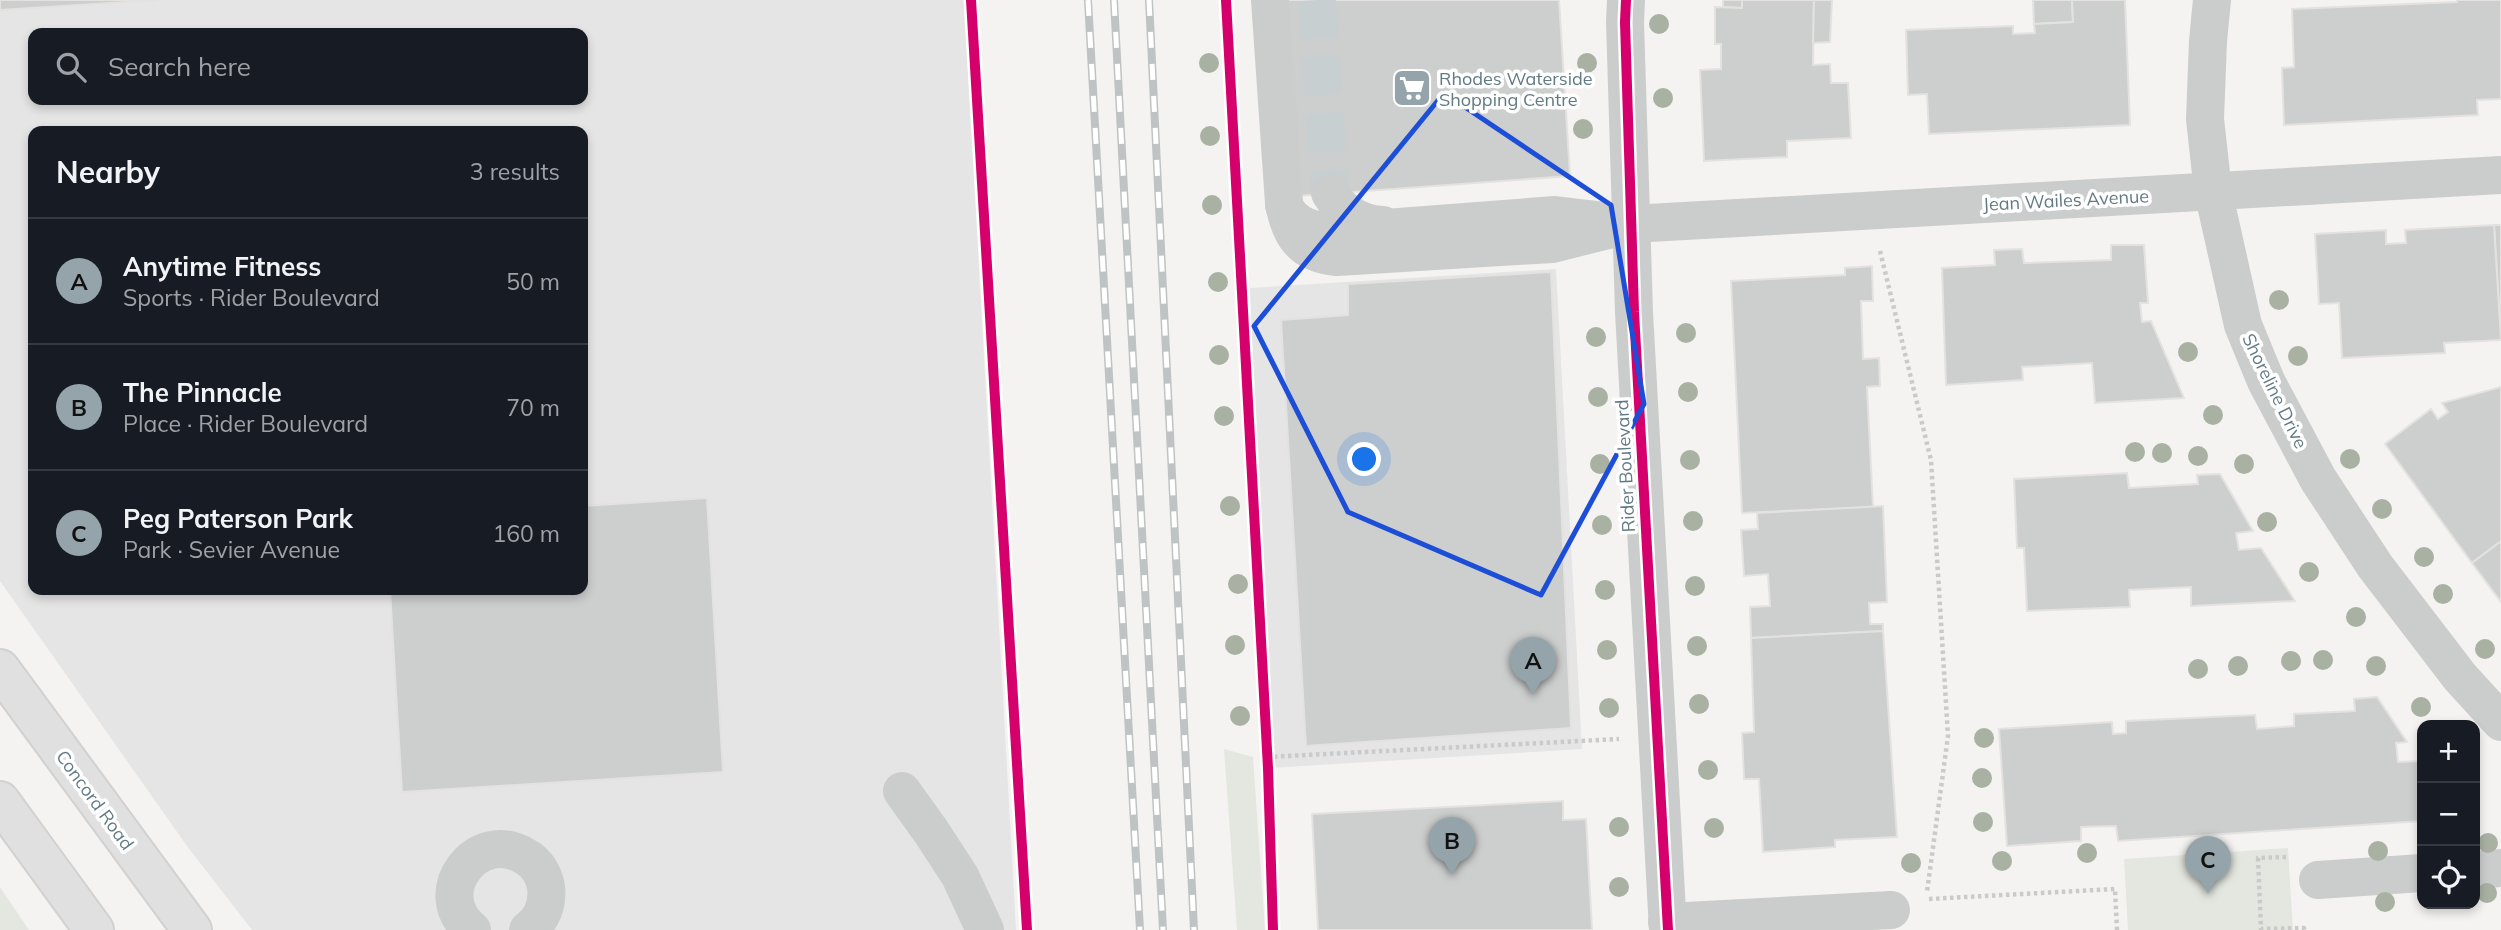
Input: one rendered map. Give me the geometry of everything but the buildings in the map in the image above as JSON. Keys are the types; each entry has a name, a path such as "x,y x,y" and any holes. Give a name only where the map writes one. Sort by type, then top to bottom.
{"highway":[{"name":"Concord Road","path":"0,669 192,930"},
{"path":"0,801 94,930"}],"street":[{"path":"1270,0 1284,205 1291,231 1306,247 1322,255 1337,257 1552,244 1630,224"},
{"name":"Rider Boulevard","path":"1626,0 1630,224 1668,926"},
{"name":"Shoreline Drive","path":"2212,0 2207,41 2205,119 2213,191 2243,325 2266,381 2318,479 2375,566 2460,677 2501,722"},
{"name":"Jean Wailes Avenue","path":"1630,224 2501,175"},
{"path":"1330,193 1341,209 1362,221 1396,225"},
{"path":"1284,205 1287,212 1298,222 1313,230 1333,232 1396,225 1555,215 1630,224"},
{"path":"902,791 960,876 985,930"},
{"path":"472,930 458,912 454,898 456,883 472,858 485,851 500,848 516,851 529,858 540,869 546,899 542,914 528,930"},
{"path":"2307,868 2417,873"},
{"path":"2480,870 2501,868"},
{"path":"1668,926 1891,910"}],"path":[{"path":"1871,210 1931,460 1948,736 1926,900 2115,889 2117,930"},
{"path":"1266,743 1267,763 1657,737"},
{"path":"2304,930 2261,929 2258,858 2307,868"}],"highlighted area":[{"path":"1444,93 1611,205 1644,404 1541,595 1348,512 1254,326"}],"shaded area":[{"path":"0,0 964,0 1016,930 252,930 187,846 0,581"},
{"path":"1556,269 1582,749 1268,768 1250,288"},
{"path":"1224,749 1253,757 1265,930 1237,930"},
{"path":"2288,848 2293,930 2128,930 2124,859"},
{"path":"0,887 29,930 0,930"}],"tunnel":[{"path":"1317,0 1330,193"}],"railway":[{"path":"1088,0 1140,930"},
{"path":"1114,0 1163,930"},
{"path":"1149,0 1194,930"}],"cycle path":[{"path":"971,0 1027,930"},
{"path":"1226,0 1268,768 1273,930"},
{"path":"1626,0 1634,312 1668,930"}],"place":[{"name":"Rhodes Waterside Shopping Centre","path":"1412,88"},
{"name":"Anytime Fitness","path":"1533,695"},
{"name":"The Pinnacle","path":"1452,875"},
{"name":"Peg Paterson Park","path":"2208,894"}]}
